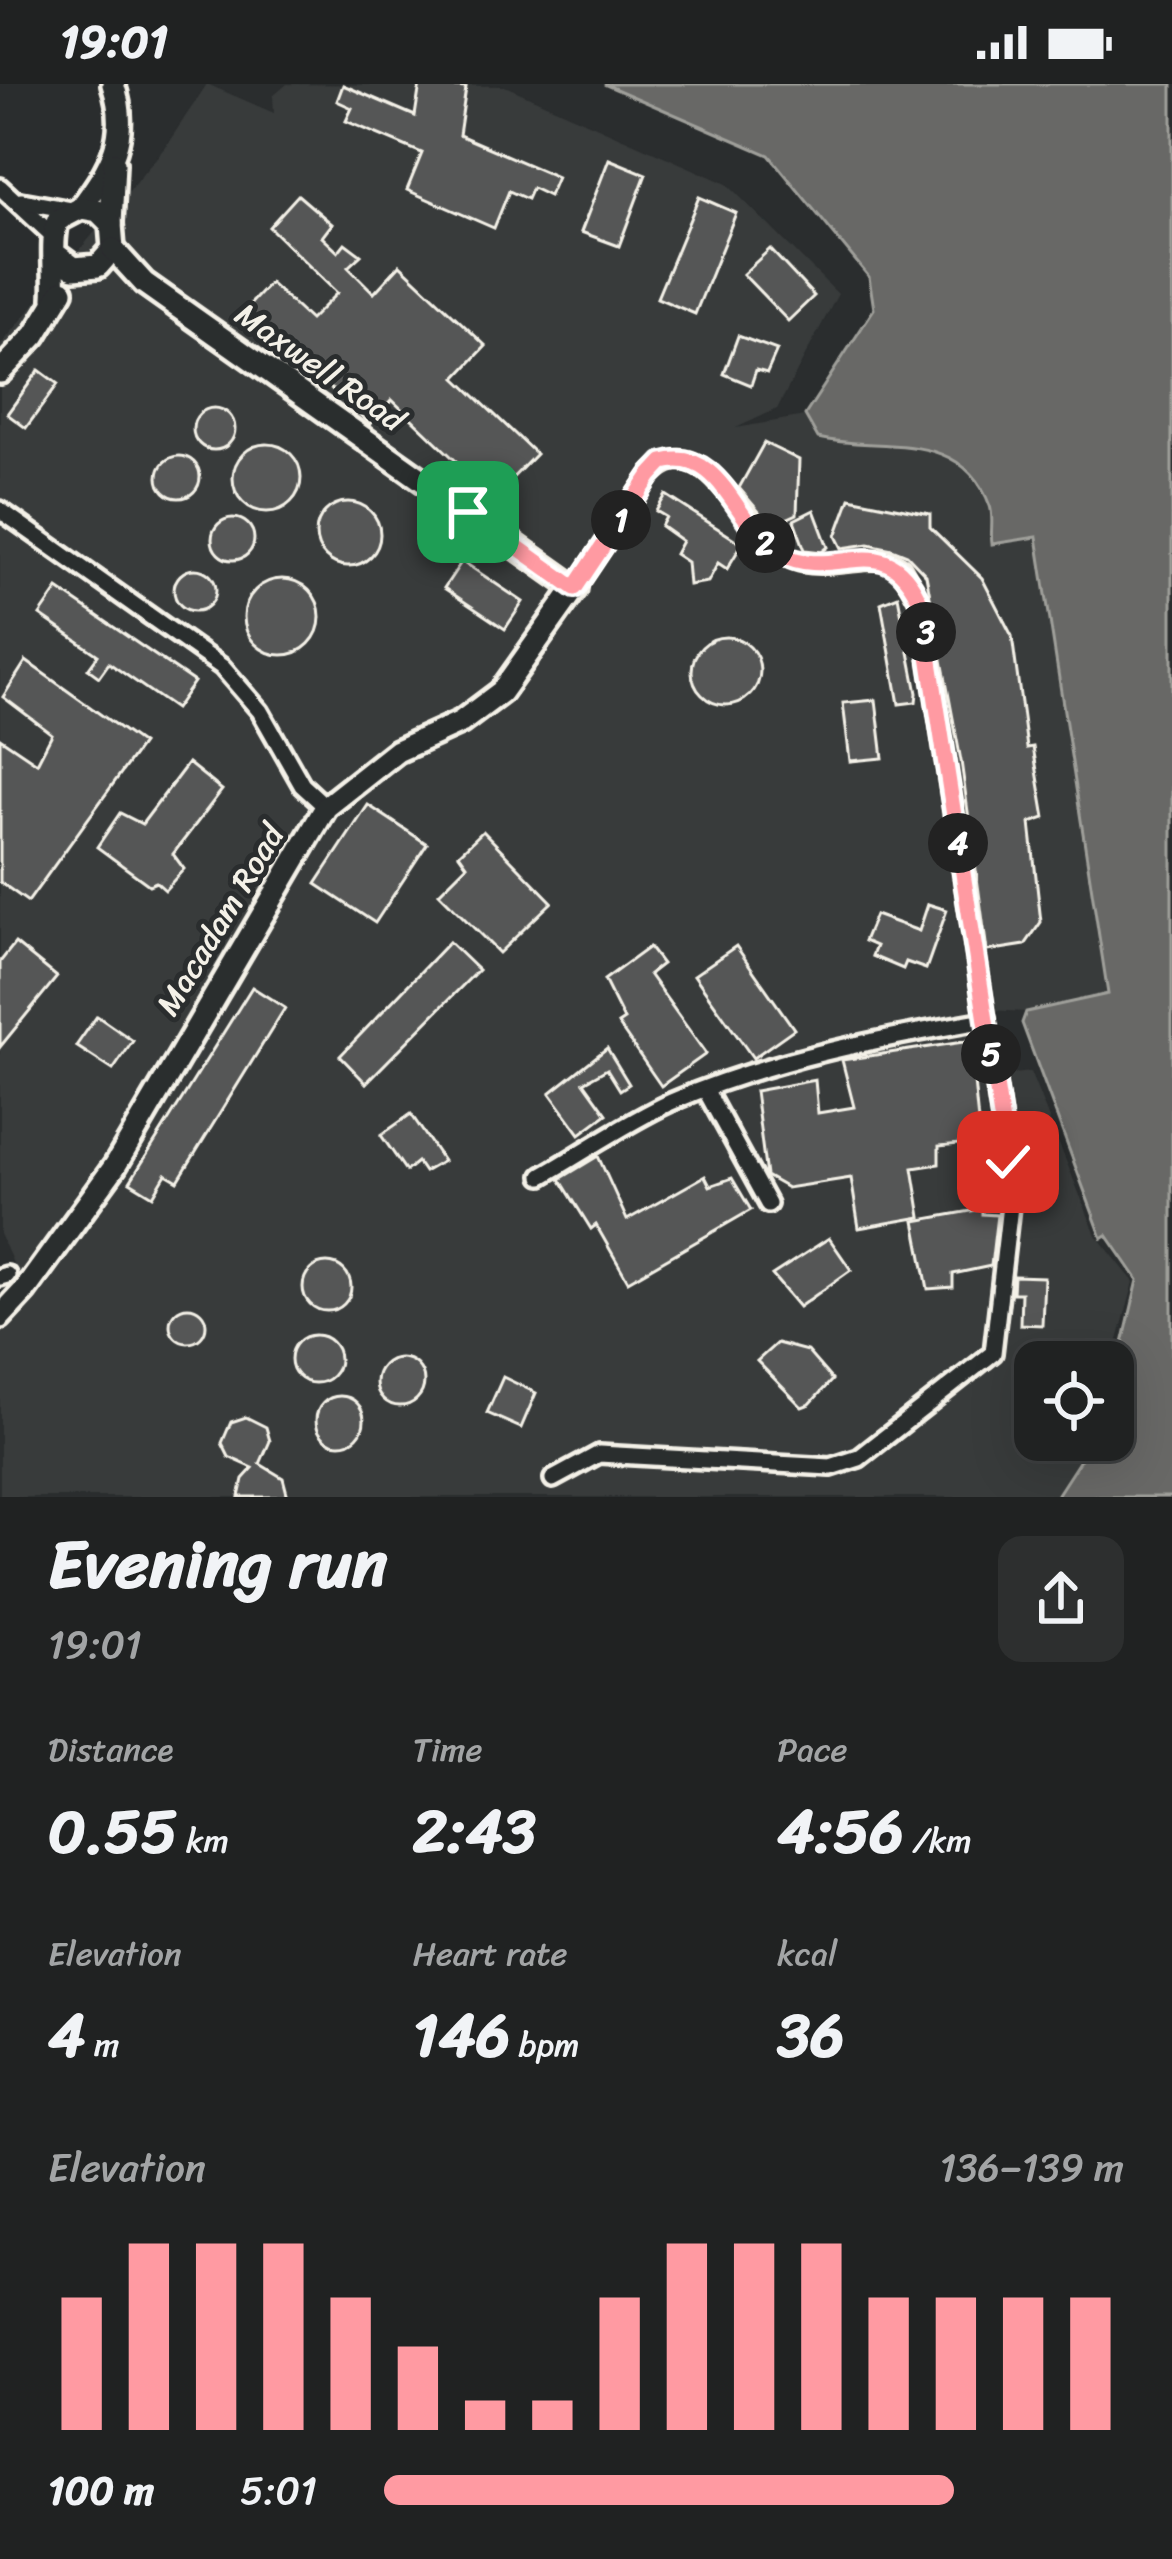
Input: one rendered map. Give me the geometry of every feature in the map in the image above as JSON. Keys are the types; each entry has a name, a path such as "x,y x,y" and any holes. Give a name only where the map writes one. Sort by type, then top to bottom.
{"street":[{"path":"0,373 35,334 54,299 98,261 111,224 114,164 122,129 113,84"},
{"path":"54,299 58,220 76,209 114,164"},
{"path":"0,187 21,201 56,246 98,261"},
{"path":"21,201 98,212 111,224"},
{"name":"Maxwell Road","path":"98,261 144,283 575,588"},
{"path":"326,807 397,751 461,722 501,692 663,462 676,458 706,467 754,531 780,554 812,563 886,560 901,568 921,604 1011,1197 993,1353 859,1458 831,1467 599,1454 553,1479"},
{"name":"Macadam Road","path":"0,511 222,667 260,711 302,785 326,807 115,1166 26,1290 0,1317"},
{"path":"542,1176 668,1104 705,1089 875,1039 986,1020"},
{"path":"705,1089 768,1204"}],"shaded area":[{"path":"207,84 274,113 273,96 287,84 505,86 727,184 838,294 777,409 736,428 804,416 818,438 843,443 901,442 941,451 972,476 992,509 990,532 1037,536 1108,994 1026,1012 988,1010 995,1076 1030,1072 1096,1235 1134,1282 1118,1341 1014,1341 1014,1461 1083,1461 1056,1497 0,1497 0,1330 34,1294 25,1290 0,1234 0,346 166,146"},
{"path":"604,84 1172,84 1172,1497 1056,1497 1079,1461 1134,1461 1134,1341 1124,1341 1138,1280 1107,1235 1102,1238 1022,1023 1026,1012 1108,994 1037,537 992,544 991,510 977,481 939,453 818,438 805,415 874,309 869,277 769,155"}],"building":[{"path":"420,84 466,88 459,135 557,177 549,196 532,188 527,199 509,191 494,228 407,190 422,153 346,121 352,108 337,101 343,85 415,116"},
{"path":"609,159 646,174 619,246 581,232"},
{"path":"298,195 332,224 322,237 338,252 345,243 361,255 348,267 374,293 400,265 486,346 456,378 536,454 494,497 392,400 370,424 245,310 270,283 310,320 337,293 269,227"},
{"path":"699,197 736,213 695,314 657,298"},
{"path":"770,249 814,296 788,321 743,274"},
{"path":"738,336 777,350 767,373 756,370 751,385 724,374"},
{"path":"39,370 58,384 26,428 7,414"},
{"path":"214,408 229,414 235,429 229,444 214,450 199,444 193,429 199,414"},
{"path":"764,443 799,460 797,514 771,526 739,488"},
{"path":"267,444 291,454 301,478 291,502 267,512 243,502 233,478 243,454"},
{"path":"179,456 194,462 200,477 194,492 179,498 164,492 158,477 164,462"},
{"path":"666,495 742,544 727,569 718,563 708,582 689,585 687,562 675,554 682,541 661,526 666,517 656,511"},
{"path":"850,498 930,514 930,527 982,578 1012,636 1027,748 1033,747 1045,818 1030,823 1041,922 1025,945 987,951 961,761 926,575 907,555 892,549 869,544 842,548 836,536"},
{"path":"348,502 371,511 380,534 371,557 348,566 325,557 316,534 325,511"},
{"path":"814,510 828,547 822,552 805,550 794,520"},
{"path":"233,518 248,524 254,539 248,554 233,560 218,554 212,539 218,524"},
{"path":"462,561 523,602 505,629 444,588"},
{"path":"195,569 210,575 216,590 210,605 195,611 180,605 174,590 180,575"},
{"path":"282,579 309,590 320,617 309,644 282,655 255,644 244,617 255,590"},
{"path":"58,589 194,682 175,709 109,663 99,677 88,669 98,655 40,615"},
{"path":"898,596 917,693 916,702 899,704 881,603"},
{"path":"726,637 750,647 760,671 750,695 726,705 702,695 692,671 702,647"},
{"path":"26,661 142,744 28,902 0,882 0,738 37,763 52,734 3,697"},
{"path":"876,700 883,758 850,761 843,703"},
{"path":"188,763 222,790 173,854 184,869 165,890 156,882 149,885 97,847 120,813 142,824"},
{"path":"368,805 427,844 375,923 316,884"},
{"path":"483,831 552,902 499,953 439,893 467,865 459,854"},
{"path":"928,904 947,910 926,969 906,962 903,969 872,956 876,946 864,941 875,915 919,931"},
{"path":"449,942 478,970 366,1083 340,1056"},
{"path":"15,943 57,977 0,1047 0,962"},
{"path":"736,946 794,1029 753,1058 694,975"},
{"path":"649,947 662,964 649,974 706,1054 661,1086 618,1024 624,1020 604,980"},
{"path":"252,987 285,1008 178,1181 166,1174 153,1196 130,1182"},
{"path":"97,1016 133,1041 113,1070 76,1046"},
{"path":"970,1041 980,1142 939,1146 939,1164 913,1168 921,1217 859,1228 851,1178 787,1188 766,1176 755,1091 815,1080 818,1113 854,1107 842,1060"},
{"path":"607,1048 629,1084 620,1090 607,1069 584,1082 607,1114 580,1134 550,1093"},
{"path":"411,1114 443,1161 424,1172 417,1162 406,1171 381,1135"},
{"path":"598,1156 627,1220 705,1176 710,1186 732,1178 751,1210 628,1281 596,1225 591,1229 560,1179"},
{"path":"982,1209 982,1214 997,1215 991,1266 953,1274 953,1287 928,1289 915,1221"},
{"path":"829,1238 851,1270 799,1307 772,1275"},
{"path":"327,1263 344,1270 351,1287 344,1304 327,1311 310,1304 303,1287 310,1270"},
{"path":"1014,1276 1044,1277 1042,1325 1020,1324 1021,1293 1013,1293"},
{"path":"188,1307 201,1312 206,1325 201,1338 188,1343 175,1338 170,1325 175,1312"},
{"path":"315,1335 332,1342 339,1359 332,1376 315,1383 298,1376 291,1359 298,1342"},
{"path":"777,1343 807,1351 832,1380 810,1404 802,1407 757,1361"},
{"path":"400,1358 417,1365 424,1382 417,1399 400,1406 383,1399 376,1382 383,1365"},
{"path":"503,1377 536,1393 521,1428 487,1413"},
{"path":"340,1396 357,1403 364,1420 357,1437 340,1444 323,1437 316,1420 323,1403"},
{"path":"246,1417 266,1427 270,1441 260,1464 283,1478 288,1497 239,1497 243,1479 253,1468 229,1457 222,1443 231,1422"}],"route":[{"path":"468,512 575,588 650,476 663,462 691,459 706,467 754,531 780,554 812,563 874,558 901,568 921,604 1008,1162"}]}
